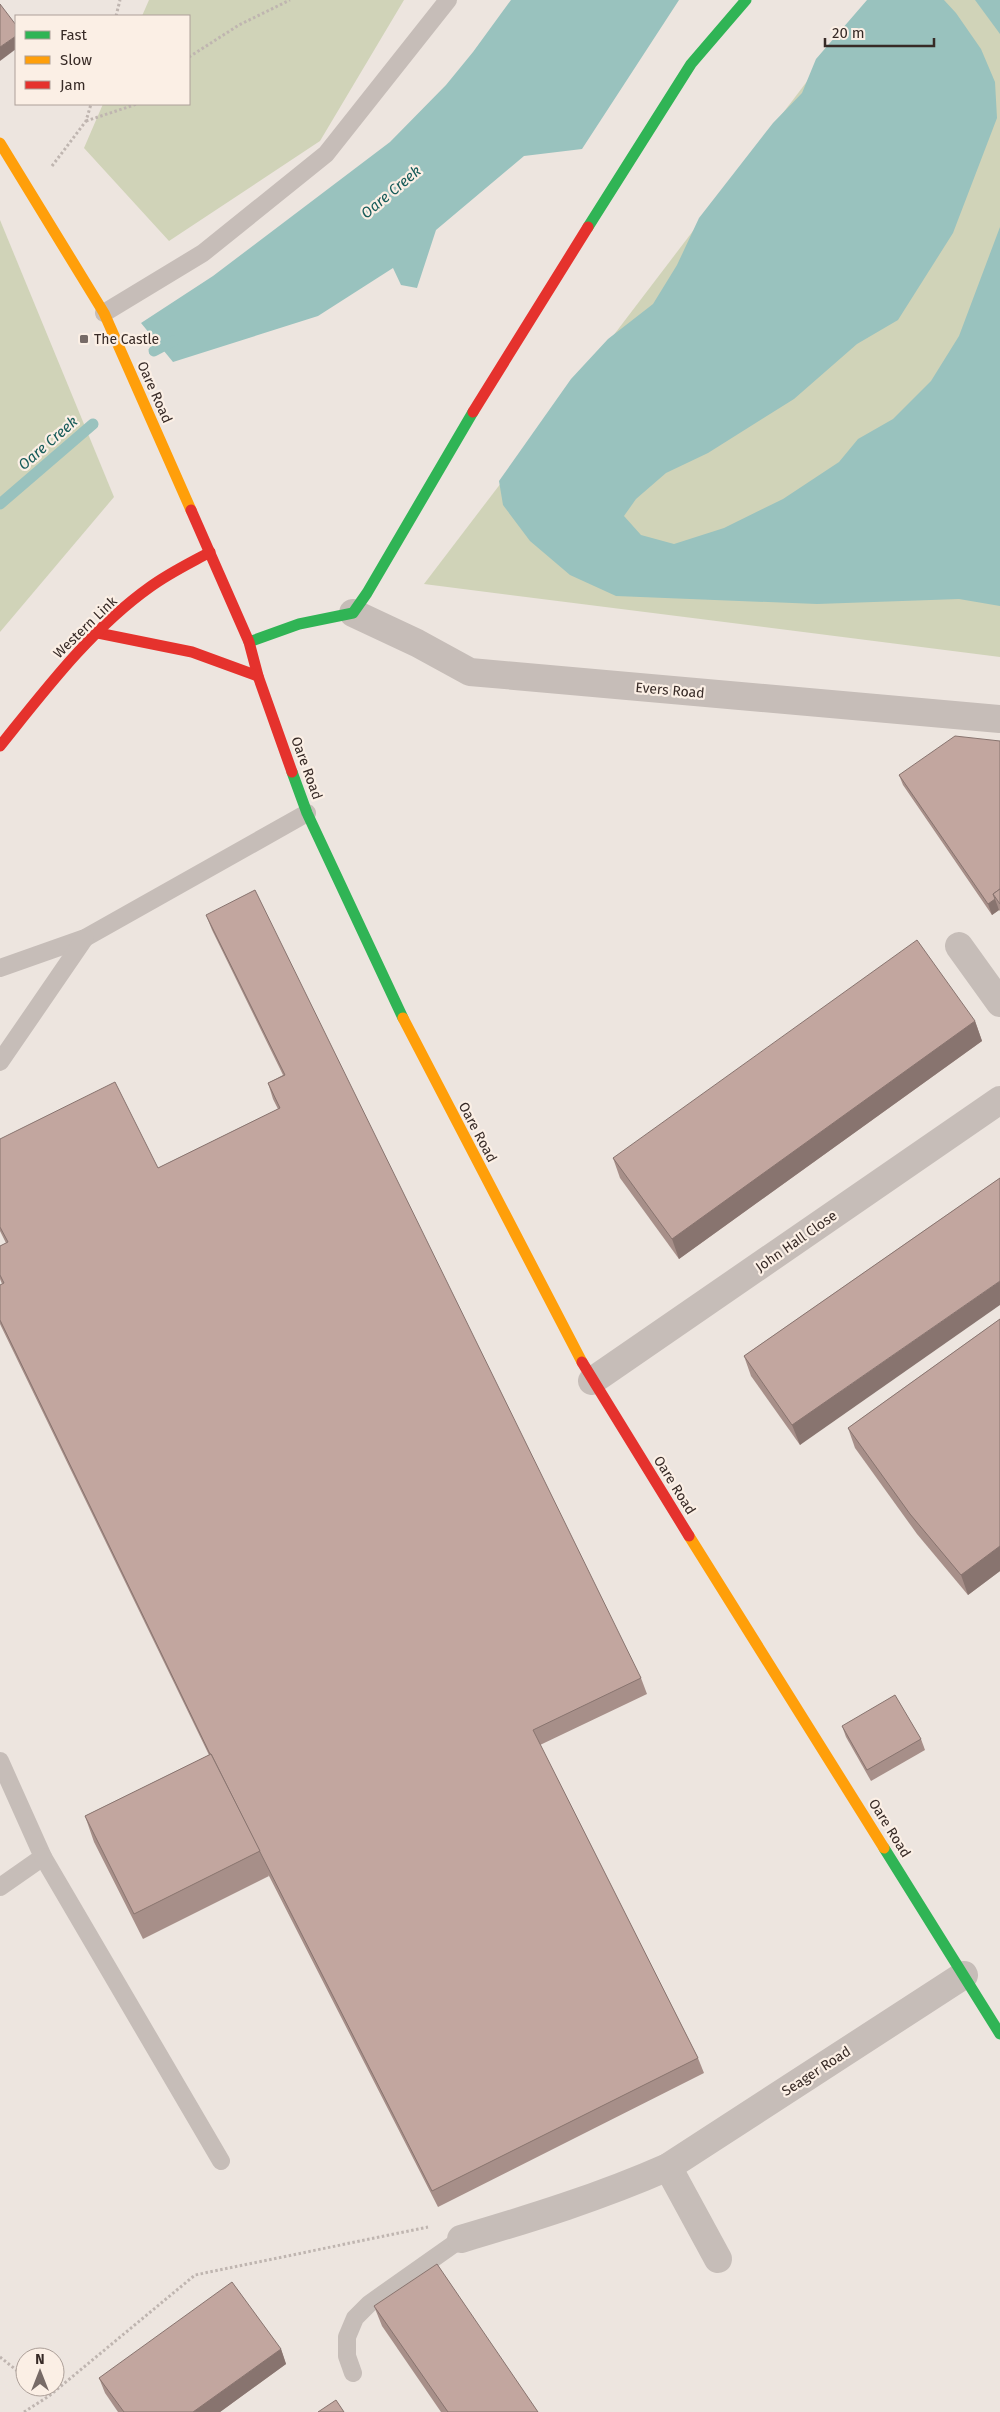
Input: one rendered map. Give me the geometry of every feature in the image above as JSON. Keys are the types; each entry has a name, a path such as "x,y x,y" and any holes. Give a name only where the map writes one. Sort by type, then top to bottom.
{"street":[{"path":"249,642 299,624 353,613 367,593 442,463 667,99 696,58 746,0"},
{"name":"Oare Road","path":"0,143 104,313 249,642 258,676 307,813 416,1045 592,1381 1000,2034"},
{"name":"Western Link","path":"0,746 64,667 98,633 143,592 210,552"},
{"name":"Evers Road","path":"353,613 417,643 470,672 1000,719"},
{"path":"98,633 192,652 216,659 258,676"},
{"path":"959,946 1000,1003"},
{"name":"John Hall Close","path":"592,1381 1000,1100"},
{"name":"Seager Road","path":"461,2239 552,2213 622,2187 668,2167 964,1975"},
{"path":"668,2167 718,2259"}],"lane":[{"path":"104,313 203,253 326,154 448,0"},
{"path":"0,968 85,938 307,813"},
{"path":"0,1062 85,938"},
{"path":"0,1761 43,1857 221,2160"},
{"path":"0,1887 43,1857"},
{"path":"353,2373 347,2356 347,2337 355,2318 369,2304 461,2239"}],"path":[{"path":"116,15 120,0"},
{"path":"190,56 239,25 290,0"},
{"path":"30,194 86,121 91,105"},
{"path":"86,121 134,105"},
{"path":"65,2382 195,2275 428,2227 461,2239"},
{"path":"0,2357 15,2369"},
{"path":"24,2412 46,2397"}],"green space":[{"path":"149,0 404,0 320,141 169,241 84,148 103,105 190,105 190,15 142,15"},
{"path":"869,0 1000,0 1000,657 424,584"},
{"path":"0,220 114,497 0,632"}],"water":[{"path":"511,0 679,0 582,149 524,156 436,230 417,288 401,285 393,268 318,316 173,362 141,323 213,276 390,142 446,85"},
{"path":"867,0 944,0 956,13 981,49 995,82 997,118 953,233 898,320 857,344 794,399 708,453 666,473 636,499 624,516 641,535 674,544 724,528 783,499 839,462 858,439 893,419 931,381 959,336 1000,227 1000,606 959,599 817,604 616,596 570,575 530,541 503,505 499,481 571,379 608,339 653,304 677,265 699,218 773,123 802,93 816,59"},
{"path":"975,0 1000,0 1000,34"}],"building":[{"path":"0,4 15,24 15,37 0,47"},
{"path":"955,736 1000,741 1000,889 993,894 995,899 988,904 899,775"},
{"path":"1000,889 1000,904 993,894"},
{"path":"255,890 641,1678 533,1730 698,2058 432,2191 210,1754 0,1320 0,1285 4,1283 0,1275 0,1246 8,1242 0,1227 0,1139 115,1082 158,1168 280,1108 268,1083 285,1075 206,915"},
{"path":"917,940 975,1021 672,1239 613,1158"},
{"path":"1000,1178 1000,1281 792,1425 744,1356"},
{"path":"1000,1319 1000,1546 961,1575 910,1514 848,1428"},
{"path":"895,1695 921,1739 867,1770 842,1726"},
{"path":"211,1754 260,1851 134,1914 85,1816"},
{"path":"437,2264 538,2412 448,2412 374,2306"},
{"path":"232,2282 281,2349 193,2412 124,2412 99,2378"},
{"path":"336,2400 344,2412 318,2412"}],"waterway":[{"name":"Oare Creek","path":"154,351 173,341"},
{"name":"Oare Creek","path":"0,504 93,424"}],"traffic: fast":[{"path":"588,227 691,64 746,0"},
{"path":"249,642 299,624 353,613 367,593 473,412"},
{"path":"292,772 307,813 403,1018"},
{"path":"884,1848 1000,2034"}],"traffic: slow":[{"path":"0,143 104,313 191,510"},
{"path":"403,1018 582,1362"},
{"path":"689,1536 884,1848"}],"traffic: jam":[{"path":"473,412 588,227"},
{"path":"191,510 249,642 258,676 292,772"},
{"path":"0,746 70,661 108,622 157,582 210,552"},
{"path":"98,633 192,652 258,676"},
{"path":"582,1362 689,1536"}],"place":[{"name":"The Castle","path":"84,339"}]}
